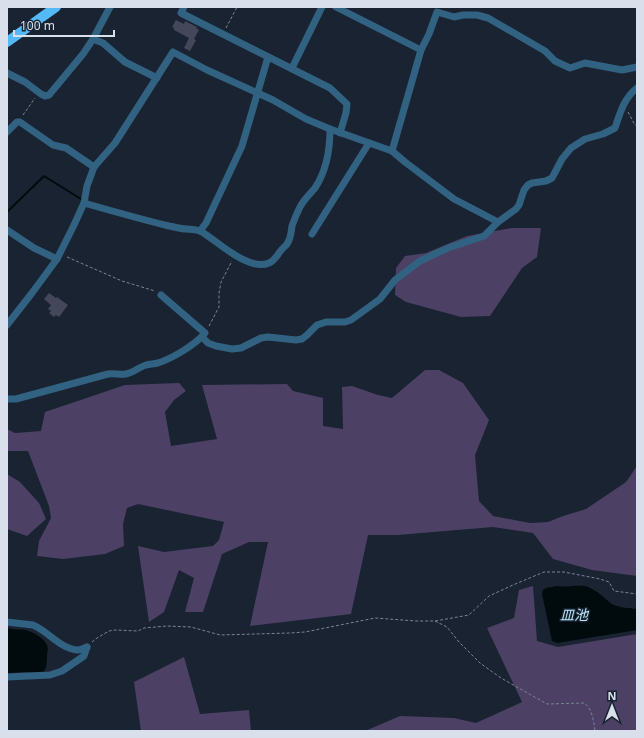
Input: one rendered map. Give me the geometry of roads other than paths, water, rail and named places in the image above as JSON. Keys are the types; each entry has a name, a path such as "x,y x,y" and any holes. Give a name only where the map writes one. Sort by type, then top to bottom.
{"highway":[{"path":"7,42 56,7"}],"street":[{"path":"7,73 25,82 39,93 45,96 49,95 83,54 110,7"},
{"path":"184,7 181,13 330,88 347,104 340,133"},
{"path":"292,68 322,7"},
{"path":"336,7 420,50"},
{"path":"392,151 420,50 429,34 437,12 454,17 462,15 477,15 488,18 545,51 555,61 570,68 586,63 622,70 637,67"},
{"path":"93,39 110,48 126,62 157,78"},
{"path":"7,325 57,257 84,203 87,186 94,167 115,143 172,52 242,87 273,100 306,119 330,130 392,151 454,199 498,222"},
{"path":"200,231 206,223 242,146 268,56"},
{"path":"161,295 204,335 208,343 232,349 240,348 261,338 268,337 296,340 302,339 317,325 326,322 345,322 350,320 380,299 395,280 420,260 484,236 498,222 516,209 519,205 524,190 528,186 532,183 546,181 552,178 562,159 571,148 585,139 603,134 615,128 624,104 631,93 637,88"},
{"path":"7,132 17,122 20,122 53,146 66,148 94,167"},
{"path":"84,203 151,222 200,231 237,256 252,263 262,265 268,264 274,260 278,253 287,245 290,239 292,226 300,206 320,180 330,143 330,130"},
{"path":"312,234 369,143"},
{"path":"7,230 34,248 57,257"},
{"path":"7,399 16,399 108,374 126,374 146,364 152,365 180,353 204,335"},
{"path":"7,622 36,626 53,639 68,647 79,650 87,647 84,656 62,671 50,675 7,677"}],"water":[{"name":"皿池","path":"557,586 588,587 612,604 637,609 637,630 557,643 552,641 542,594 543,590 546,588"},
{"path":"7,628 29,631 46,642 48,651 47,662 43,673 7,673"}],"waterway":[{"path":"7,212 44,176 81,199"}]}
